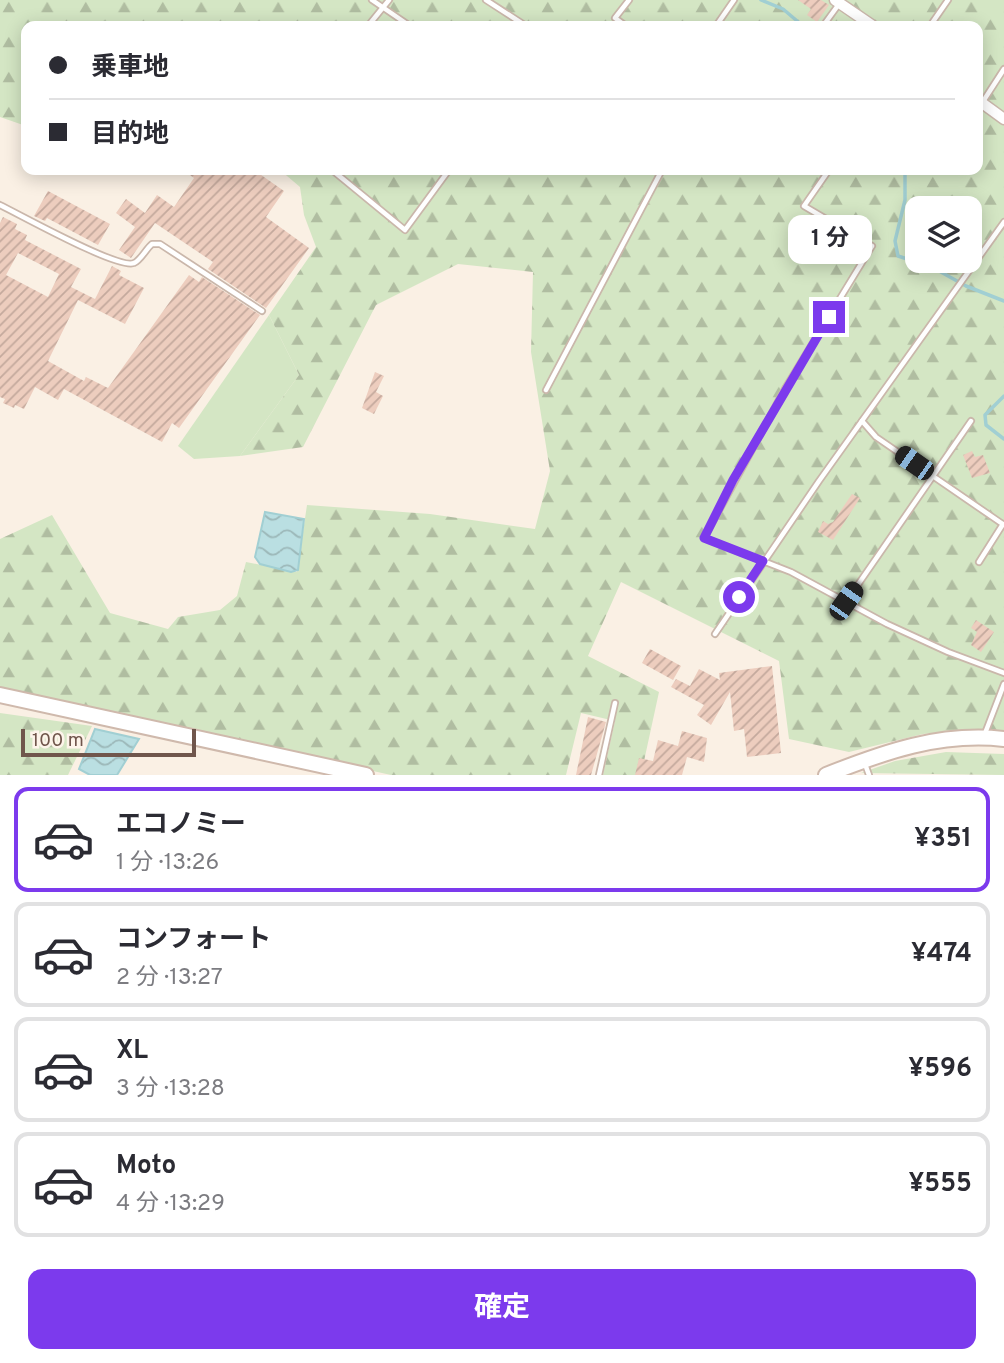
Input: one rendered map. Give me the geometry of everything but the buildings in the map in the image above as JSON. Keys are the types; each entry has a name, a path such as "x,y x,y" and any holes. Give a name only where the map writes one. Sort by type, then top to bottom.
{"street":[{"path":"838,1 866,21"},
{"path":"983,104 1004,118"},
{"path":"1,696 366,775"},
{"path":"826,775 906,745 984,737 1004,740"}],"lane":[{"path":"372,0 402,21"},
{"path":"372,21 389,0"},
{"path":"486,0 518,21"},
{"path":"619,21 615,18 629,0"},
{"path":"719,21 734,0"},
{"path":"933,21 947,0"},
{"path":"826,21 838,1"},
{"path":"983,98 1004,69"},
{"path":"338,175 405,230 445,175"},
{"path":"546,390 659,175"},
{"path":"826,175 804,206 872,246 786,387 704,538 791,572 948,652 1004,673"},
{"path":"0,205 93,252 127,265 136,263 152,244 160,244 262,311"},
{"path":"715,634 763,561 1004,222"},
{"path":"862,421 876,437 1004,524 979,562"},
{"path":"846,601 971,421"},
{"path":"984,737 1004,684"},
{"path":"599,775 615,704"},
{"path":"863,760 869,775"}],"green space":[{"path":"0,0 1004,0 1004,731 974,729 923,734 849,752 789,739 779,661 621,582 588,656 659,692 641,775 603,775 615,721 581,713 566,775 391,775 0,688 0,539 52,515 110,613 168,629 178,617 220,610 237,596 246,562 297,572 307,505 430,514 535,529 550,471 531,352 533,272 458,264 376,305 303,447 240,456 299,375 269,315 316,247 304,215 300,187 286,175 983,175 983,21 21,21 21,124 0,117"},
{"path":"269,315 299,375 240,456 194,459 178,446"},
{"path":"0,713 92,726 68,775 0,775"},
{"path":"946,752 1004,754 1004,775 861,773 895,761"}],"water":[{"path":"265,512 304,519 298,570 291,572 260,564 255,557"},
{"path":"95,729 139,739 117,775 90,775 79,769"}],"waterway":[{"path":"761,0 783,9 797,21"},
{"path":"905,175 905,200 895,241 898,256 932,267 966,286 1004,301"},
{"path":"1004,396 985,415 986,425 1004,439"}],"route":[{"path":"739,597 763,561 704,538 733,480 829,317"}]}
